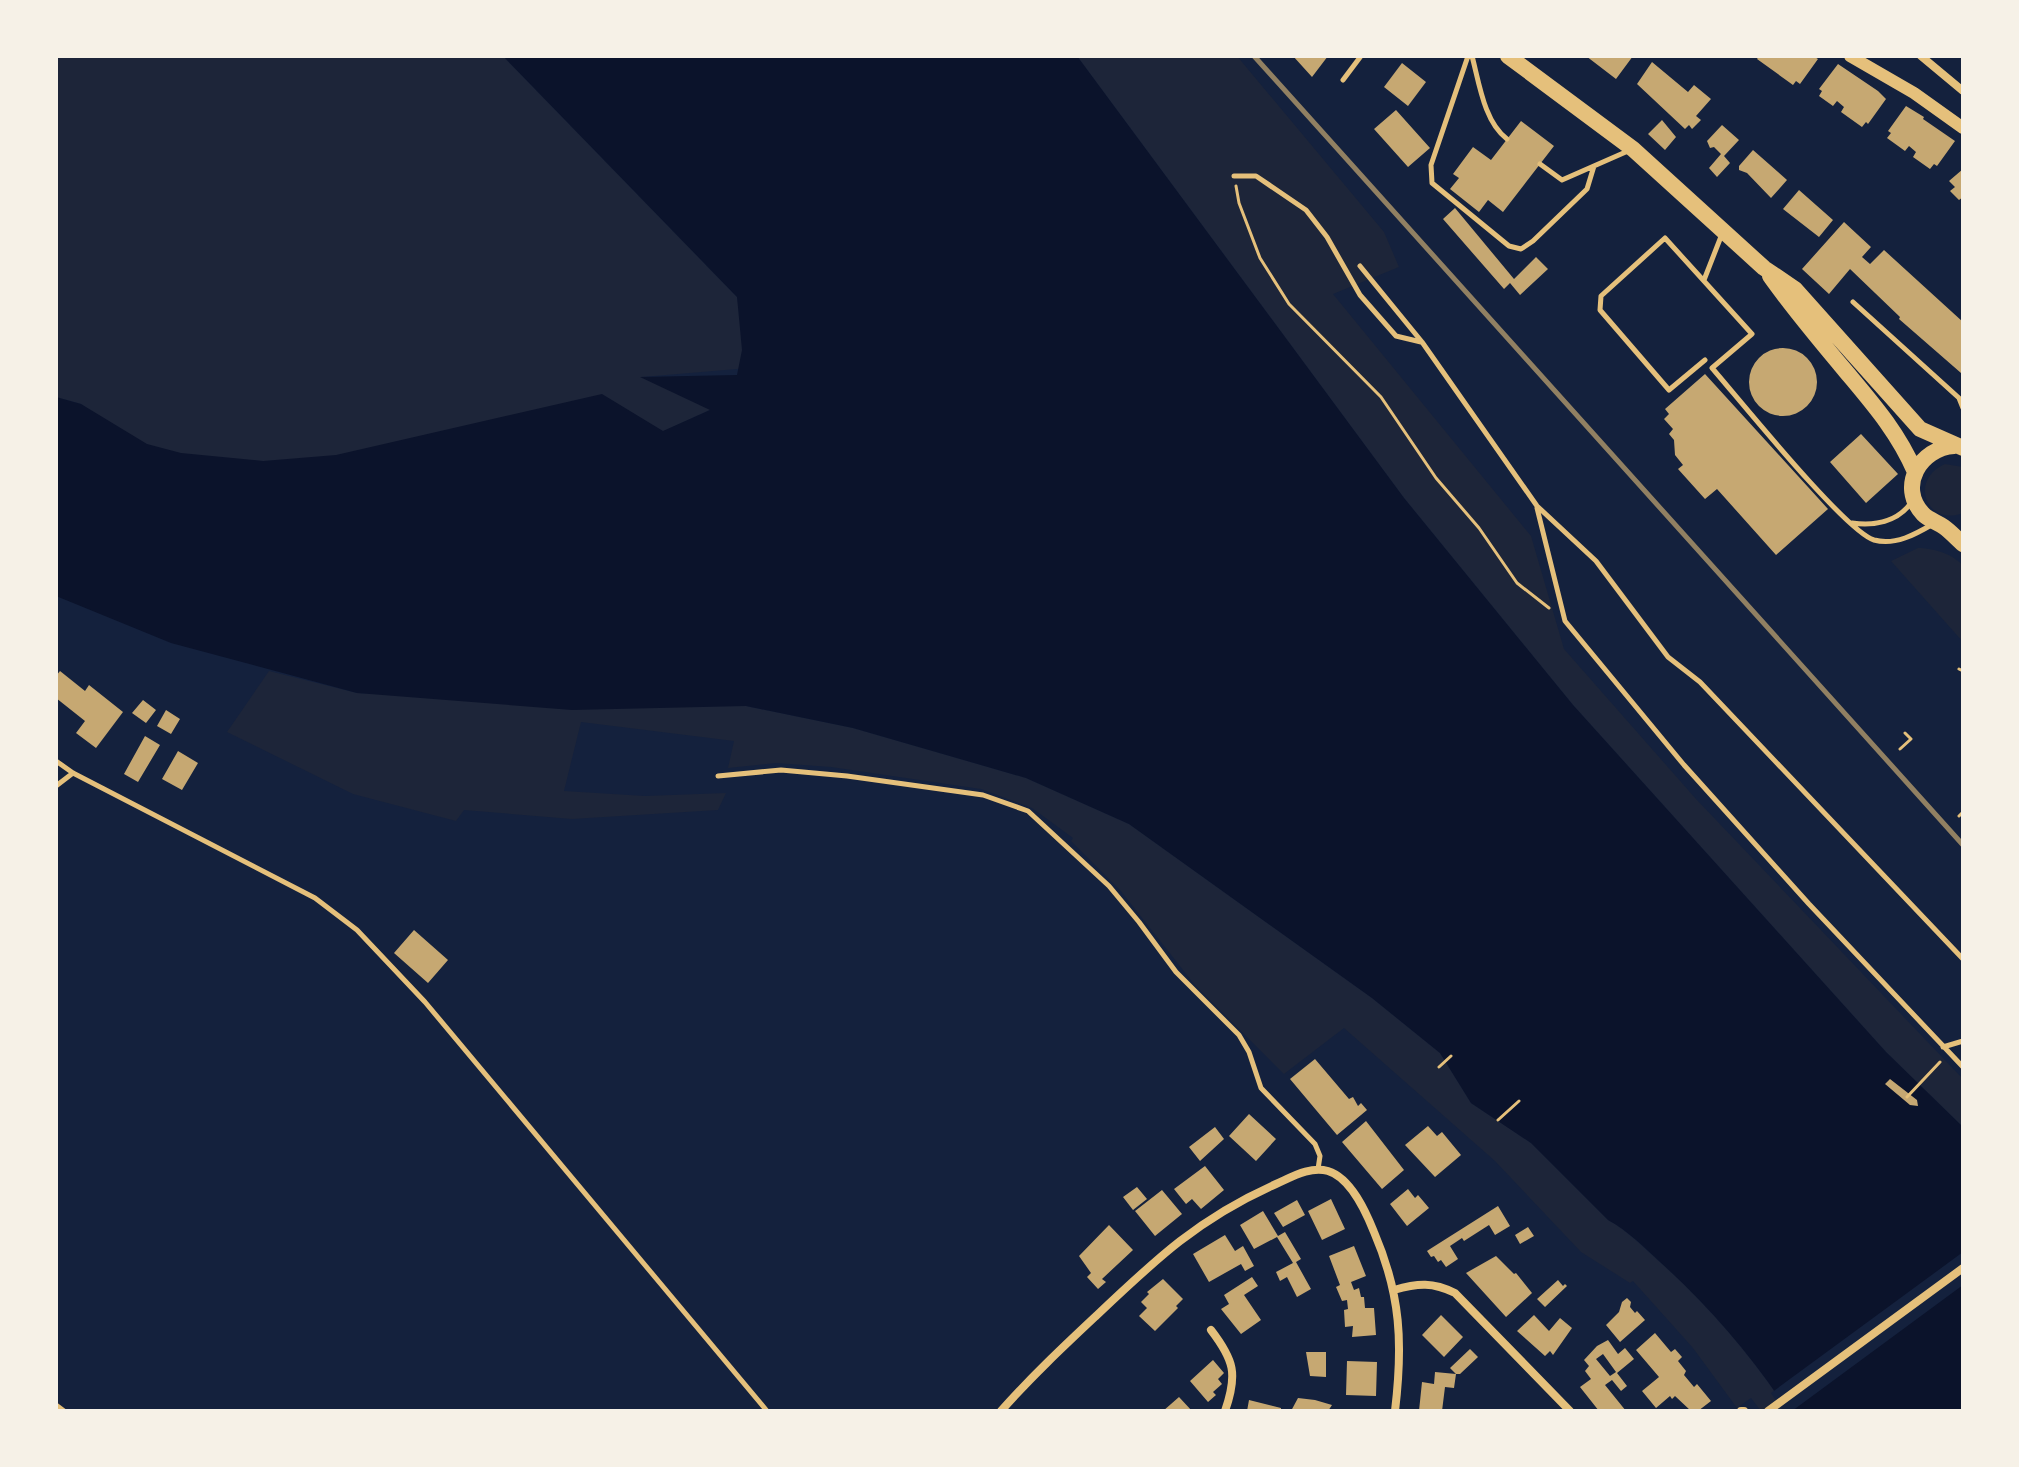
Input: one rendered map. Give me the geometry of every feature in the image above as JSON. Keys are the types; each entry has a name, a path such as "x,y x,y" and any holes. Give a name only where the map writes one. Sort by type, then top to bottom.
{"main road":[{"path":"1508,56 1633,149 1764,268 1808,302 1920,429 1959,447"},
{"path":"1764,268 1795,312 1888,422 1901,442 1915,472 1913,498 1922,513 1963,544"},
{"path":"1915,472 1927,455 1935,450 1959,447"},
{"path":"1938,524 1963,525"}],"street":[{"path":"1850,56 1926,101 1963,128"},
{"path":"1921,56 1963,91"},
{"path":"1001,1411 1028,1380 1183,1237 1220,1211 1249,1196 1318,1169 1341,1177 1358,1200 1384,1256 1394,1290 1399,1330 1395,1411"},
{"path":"1768,1411 1963,1268"},
{"path":"1394,1290 1416,1283 1438,1285 1455,1293 1570,1411"},
{"path":"1211,1330 1231,1359 1232,1387 1225,1411"}],"lane":[{"path":"1343,80 1361,56"},
{"path":"1470,56 1483,99 1500,134 1507,139"},
{"path":"1470,56 1431,165 1432,183 1509,246 1521,249 1587,189 1594,166"},
{"path":"1540,164 1562,180 1633,149"},
{"path":"1234,176 1256,176 1306,210 1327,237 1360,295 1387,326 1396,336 1422,342"},
{"path":"1704,280 1724,230"},
{"path":"1705,360 1669,390 1600,310 1601,296 1665,238 1752,334 1712,368 1851,523 1871,539 1885,541 1905,538 1938,524"},
{"path":"1360,266 1422,342 1537,506 1596,561 1668,657 1700,682 1963,959"},
{"path":"1853,302 1959,398 1963,408"},
{"path":"1851,523 1885,522 1904,511 1913,498"},
{"path":"1537,506 1565,621 1684,765 1963,1067"},
{"path":"56,761 73,773 315,898 357,930 425,1002 767,1411"},
{"path":"718,776 781,770 847,776 983,795 1028,811 1109,886 1176,972 1239,1035 1261,1088 1315,1144 1320,1156 1318,1169"},
{"path":"56,786 73,773"},
{"path":"1943,1047 1963,1041"},
{"path":"56,1405 64,1411"}],"path":[{"path":"1234,176 1239,203 1260,258 1289,304 1381,397 1436,478 1479,528 1517,583 1565,621"},
{"path":"1900,749 1911,739 1905,733"},
{"path":"1959,816 1963,812"},
{"path":"1907,1097 1949,1053"},
{"path":"1439,1067 1451,1056"},
{"path":"1498,1120 1519,1101"}],"shaded area":[{"path":"56,56 503,56 737,297 749,368 642,377 712,409 662,432 300,474 162,465 81,404 56,397"},
{"path":"503,56 1077,56 1404,498 1573,705 1886,1052 1963,1127 1963,1411 1788,1411 1745,1351 1696,1296 1636,1240 1608,1220 1531,1143 1471,1103 1440,1053 1372,998 1129,824 1026,778 853,728 746,706 572,710 357,693 171,643 56,596 56,397 81,404 147,444 181,453 263,461 336,455 602,394 663,431 710,410 640,377 737,375 742,350 737,297"},
{"path":"1077,56 1237,56 1384,232 1399,267 1333,294 1531,536 1564,649 1696,799 1963,1079 1963,1127 1886,1052 1573,705 1404,498"},
{"path":"1945,464 1963,467 1963,513 1950,516 1932,508 1925,490 1927,480"},
{"path":"1918,548 1943,552 1963,566 1963,642 1891,561"},
{"path":"269,671 357,693 746,706 853,728 1026,778 1129,824 1372,998 1440,1053 1471,1103 1531,1143 1608,1220 1635,1240 1696,1296 1745,1351 1788,1411 1761,1411 1751,1398 1737,1408 1693,1348 1633,1281 1630,1283 1581,1252 1495,1161 1344,1028 1284,1074 1194,984 1120,890 1071,841 1073,838 1032,808 981,789 831,767 776,763 728,768 734,741 581,722 564,791 645,796 726,793 718,810 572,819 464,810 456,821 353,794 227,732"}],"pier":[{"path":"1963,1252 1963,1285 1792,1411 1783,1411 1771,1393"}],"building":[{"path":"1293,56 1328,56 1312,77"},
{"path":"1586,56 1633,56 1616,79"},
{"path":"1759,56 1813,56 1818,59 1800,84 1796,81 1793,85 1757,59"},
{"path":"1652,62 1688,92 1694,85 1711,99 1696,116 1701,120 1692,129 1689,125 1685,129 1637,84"},
{"path":"1402,63 1426,82 1408,106 1384,87"},
{"path":"1838,64 1886,99 1868,124 1866,122 1862,127 1841,112 1844,107 1837,101 1833,106 1819,96 1822,91 1819,89"},
{"path":"1906,106 1955,141 1937,166 1934,164 1930,169 1913,157 1916,152 1909,146 1905,151 1887,138 1891,133 1888,131"},
{"path":"1396,110 1430,148 1408,167 1374,129"},
{"path":"1662,120 1676,137 1665,150 1648,134"},
{"path":"1521,121 1554,146 1503,212 1488,200 1479,212 1450,189 1459,178 1453,174 1473,147 1491,160"},
{"path":"1722,125 1739,140 1724,156 1730,163 1717,177 1709,168 1721,154 1714,147 1710,148 1707,141"},
{"path":"1753,150 1787,180 1771,198 1747,173 1739,170"},
{"path":"1963,169 1963,197 1959,200 1950,191 1955,187 1949,181"},
{"path":"1799,190 1833,220 1819,237 1783,209"},
{"path":"1455,208 1514,279 1536,257 1548,269 1520,295 1510,283 1504,289 1443,219"},
{"path":"1844,222 1871,247 1862,257 1870,264 1884,250 1963,322 1961,373 1899,319 1850,269 1829,294 1802,269"},
{"path":"1783,348 1807,358 1817,382 1807,406 1783,416 1759,406 1749,382 1759,358"},
{"path":"1705,374 1828,509 1776,555 1717,489 1705,499 1678,469 1683,465 1675,455 1674,440 1669,434 1673,429 1664,419 1669,414 1665,409"},
{"path":"1861,434 1898,474 1866,503 1830,462"},
{"path":"60,671 85,691 89,685 123,712 96,748 76,733 85,721 56,698 56,676"},
{"path":"143,700 156,710 146,723 132,713"},
{"path":"166,710 180,719 171,734 157,726"},
{"path":"145,736 160,745 138,782 124,774"},
{"path":"178,751 198,763 182,790 162,779"},
{"path":"414,930 448,960 428,983 394,953"},
{"path":"1315,1059 1349,1099 1353,1097 1358,1106 1361,1103 1367,1110 1337,1135 1290,1079"},
{"path":"1890,1079 1917,1100 1918,1106 1910,1105 1885,1084"},
{"path":"1249,1114 1276,1139 1256,1161 1229,1136"},
{"path":"1366,1121 1404,1170 1382,1189 1342,1142"},
{"path":"1428,1126 1437,1136 1442,1132 1461,1155 1435,1177 1405,1145"},
{"path":"1215,1127 1224,1139 1200,1161 1189,1147"},
{"path":"1205,1166 1224,1190 1201,1209 1192,1199 1186,1204 1174,1189"},
{"path":"1137,1187 1147,1199 1133,1210 1123,1197"},
{"path":"1408,1189 1429,1208 1407,1226 1390,1204"},
{"path":"1162,1190 1182,1214 1155,1236 1135,1211"},
{"path":"1331,1199 1345,1229 1322,1240 1308,1211"},
{"path":"1297,1200 1305,1215 1283,1227 1274,1213"},
{"path":"1498,1206 1510,1226 1495,1235 1489,1225 1464,1241 1462,1238 1450,1246 1458,1259 1446,1267 1441,1260 1438,1262 1434,1256 1431,1257 1427,1251"},
{"path":"1263,1211 1278,1236 1285,1232 1301,1259 1296,1262 1311,1289 1297,1297 1287,1277 1280,1281 1276,1272 1293,1263 1277,1237 1254,1249 1240,1225"},
{"path":"1109,1225 1133,1250 1102,1279 1106,1282 1098,1289 1087,1277 1091,1273 1079,1256"},
{"path":"1528,1227 1534,1236 1520,1244 1515,1235"},
{"path":"1225,1235 1235,1251 1243,1246 1254,1266 1245,1271 1241,1264 1209,1282 1193,1254"},
{"path":"1354,1246 1366,1276 1351,1282 1354,1290 1359,1288 1361,1297 1364,1297 1365,1308 1374,1308 1376,1335 1352,1337 1353,1326 1345,1327 1347,1300 1342,1301 1336,1287 1340,1285 1329,1256"},
{"path":"1496,1256 1516,1273 1532,1293 1506,1317 1466,1273"},
{"path":"1252,1277 1258,1286 1244,1295 1261,1320 1241,1334 1221,1309 1229,1304 1224,1295"},
{"path":"1163,1279 1183,1299 1155,1331 1139,1316 1147,1308 1141,1302 1149,1294 1147,1292"},
{"path":"1558,1280 1567,1286 1545,1307 1537,1299"},
{"path":"1627,1298 1631,1302 1630,1307 1645,1320 1620,1342 1606,1325"},
{"path":"1441,1315 1463,1337 1444,1357 1422,1335"},
{"path":"1534,1315 1549,1331 1560,1318 1572,1328 1553,1355 1550,1351 1545,1356 1517,1331"},
{"path":"1655,1333 1671,1352 1675,1349 1682,1357 1678,1361 1686,1371 1684,1375 1694,1387 1697,1384 1711,1401 1698,1411 1691,1411 1675,1396 1672,1399 1670,1396 1656,1408 1642,1391 1659,1377 1636,1350"},
{"path":"1608,1340 1618,1354 1625,1348 1634,1359 1617,1373 1627,1386 1621,1391 1612,1380 1605,1385 1626,1411 1599,1411 1580,1387 1591,1379 1585,1371 1589,1366 1584,1360 1597,1346","holes":["1603,1354 1616,1372 1610,1376 1596,1359"]},
{"path":"1470,1349 1478,1357 1460,1374 1456,1374 1450,1368"},
{"path":"1306,1352 1326,1352 1326,1377 1310,1376"},
{"path":"1213,1360 1224,1373 1218,1379 1222,1384 1213,1392 1216,1395 1208,1402 1190,1381"},
{"path":"1347,1361 1377,1362 1376,1396 1346,1395"},
{"path":"1435,1372 1456,1374 1454,1388 1445,1387 1442,1411 1419,1411 1422,1382 1434,1384"},
{"path":"1179,1397 1192,1411 1163,1411"},
{"path":"1298,1398 1332,1405 1328,1411 1291,1411"},
{"path":"1249,1400 1281,1408 1281,1411 1247,1411"}],"railway":[{"path":"1254,56 1963,845"}]}
